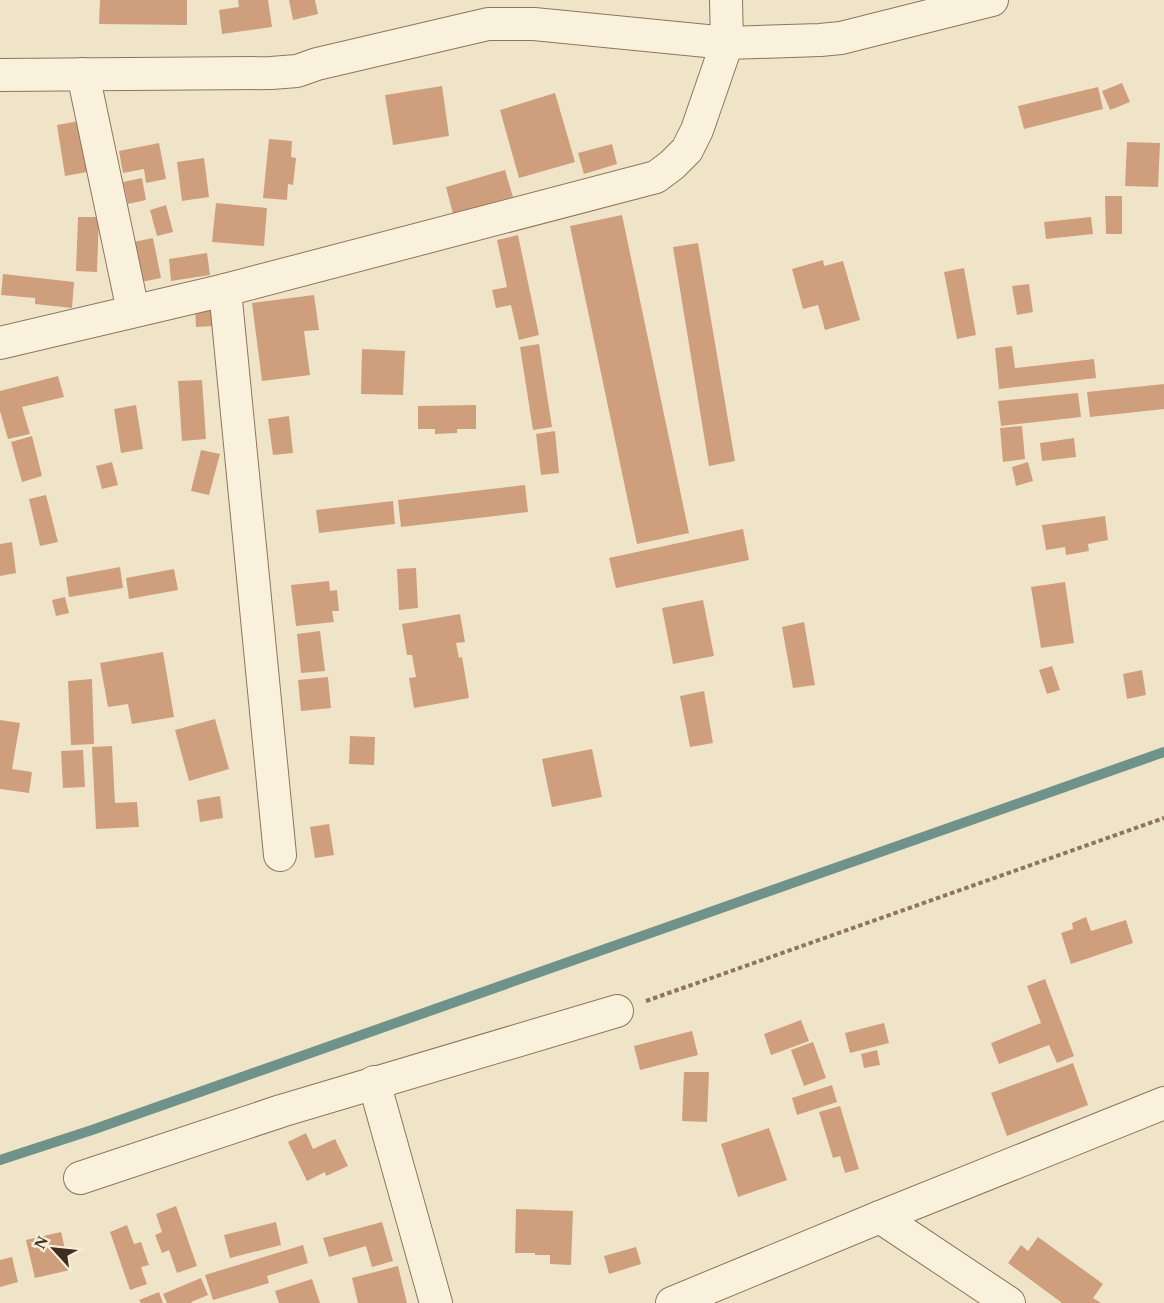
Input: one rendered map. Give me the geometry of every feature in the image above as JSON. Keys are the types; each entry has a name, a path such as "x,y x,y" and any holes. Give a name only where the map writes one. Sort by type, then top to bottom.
{"street":[{"path":"0,344 225,290 656,177 687,150 697,130 727,43 726,0"},
{"path":"0,75 297,71 317,64 488,24 534,24 727,43 820,40 841,38 992,0"},
{"path":"83,74 133,311"},
{"path":"225,290 280,855"},
{"path":"80,1178 374,1082 617,1011"},
{"path":"374,1082 436,1303"},
{"path":"672,1303 1164,1103"},
{"path":"880,1217 1009,1303"}],"path":[{"path":"617,1011 1164,818"}],"building":[{"path":"100,0 187,0 187,25 99,24"},
{"path":"238,0 268,0 272,27 222,34 219,10 239,7"},
{"path":"289,0 315,0 318,14 293,20"},
{"path":"1122,83 1130,102 1110,110 1102,91"},
{"path":"442,86 449,136 393,145 385,95"},
{"path":"1098,87 1103,109 1024,129 1018,106"},
{"path":"555,93 575,162 519,178 500,110"},
{"path":"79,121 87,172 65,176 57,125"},
{"path":"269,139 292,141 291,157 296,158 293,185 288,184 287,200 263,198"},
{"path":"1127,142 1160,143 1158,187 1125,186"},
{"path":"159,143 166,179 146,183 144,169 123,173 119,151"},
{"path":"612,144 617,164 584,174 578,153"},
{"path":"204,158 209,197 182,201 177,162"},
{"path":"505,170 513,197 453,214 446,187"},
{"path":"142,178 146,200 128,204 123,182"},
{"path":"1105,196 1122,196 1122,234 1106,234"},
{"path":"216,203 267,208 264,246 212,242"},
{"path":"166,205 173,232 157,236 150,210"},
{"path":"622,215 689,533 637,544 570,226"},
{"path":"78,217 99,217 97,272 76,271"},
{"path":"1091,217 1093,234 1046,239 1044,222"},
{"path":"518,235 539,335 519,340 511,305 496,308 492,290 507,287 497,240"},
{"path":"153,238 161,278 141,282 133,242"},
{"path":"698,243 735,461 709,466 673,247"},
{"path":"207,253 210,275 171,281 169,259"},
{"path":"823,260 824,266 843,261 860,320 825,330 818,305 803,309 792,269"},
{"path":"964,268 976,335 957,339 944,272"},
{"path":"3,274 74,282 72,308 35,304 35,298 1,295"},
{"path":"1029,284 1033,312 1017,315 1012,286"},
{"path":"314,295 319,330 304,331 310,375 262,381 252,303"},
{"path":"214,306 215,326 196,327 195,307"},
{"path":"539,344 552,427 533,430 520,347"},
{"path":"1012,346 1015,368 1094,359 1096,378 999,389 995,348"},
{"path":"362,349 405,351 403,395 361,394"},
{"path":"58,376 64,397 22,407 30,434 8,439 0,411 0,391"},
{"path":"202,380 206,439 182,441 178,381"},
{"path":"1164,384 1164,409 1090,417 1087,392"},
{"path":"1078,393 1081,417 1001,426 998,401"},
{"path":"136,405 143,449 121,453 114,409"},
{"path":"476,405 476,429 457,429 457,433 435,434 435,429 418,429 418,406"},
{"path":"289,416 293,453 273,455 268,419"},
{"path":"1022,426 1025,459 1003,462 1000,428"},
{"path":"555,431 559,473 541,475 536,434"},
{"path":"32,436 42,476 22,482 11,442"},
{"path":"1074,438 1076,457 1042,461 1040,443"},
{"path":"201,450 220,454 209,495 191,491"},
{"path":"112,462 118,485 102,489 96,466"},
{"path":"1028,462 1033,481 1016,486 1012,467"},
{"path":"525,485 528,512 401,527 398,500"},
{"path":"46,495 58,542 40,546 29,499"},
{"path":"393,501 395,524 319,533 316,510"},
{"path":"1105,516 1108,540 1088,544 1089,551 1066,555 1065,547 1046,550 1042,525"},
{"path":"743,529 749,560 616,588 609,558"},
{"path":"12,542 16,573 0,576 0,544"},
{"path":"120,567 123,588 69,597 66,577"},
{"path":"416,568 418,608 399,610 397,569"},
{"path":"174,569 178,590 129,599 126,578"},
{"path":"329,581 330,591 337,590 339,611 332,611 334,622 296,626 291,585"},
{"path":"1065,582 1074,643 1041,648 1031,587"},
{"path":"65,597 69,613 56,616 52,600"},
{"path":"703,600 714,656 673,664 662,608"},
{"path":"460,614 465,642 456,643 459,658 462,657 469,698 414,708 409,678 416,677 412,655 407,655 402,624"},
{"path":"804,622 815,685 793,688 782,627"},
{"path":"320,631 325,671 301,673 297,634"},
{"path":"163,652 174,717 132,724 128,704 108,707 100,663"},
{"path":"1052,666 1060,690 1047,694 1039,670"},
{"path":"1142,670 1146,695 1127,699 1123,674"},
{"path":"328,677 331,708 301,711 298,680"},
{"path":"92,679 94,744 71,745 68,681"},
{"path":"704,691 713,743 690,747 680,696"},
{"path":"215,719 229,769 189,781 175,730"},
{"path":"0,720 20,723 12,769 32,772 29,793 0,789"},
{"path":"350,736 375,737 374,765 349,764"},
{"path":"112,746 115,803 137,802 139,827 96,829 92,747"},
{"path":"592,749 602,797 552,807 542,759"},
{"path":"83,750 85,787 63,788 61,751"},
{"path":"220,796 223,818 200,822 197,800"},
{"path":"329,824 334,855 315,858 310,827"},
{"path":"1086,917 1091,931 1126,920 1133,943 1071,964 1061,933 1073,929 1072,923"},
{"path":"1045,979 1074,1056 1057,1063 1049,1045 999,1064 991,1043 1041,1023 1027,986"},
{"path":"801,1020 809,1041 771,1055 764,1034"},
{"path":"884,1023 889,1043 850,1053 845,1033"},
{"path":"692,1031 698,1055 640,1070 634,1046"},
{"path":"813,1042 826,1078 804,1086 791,1050"},
{"path":"877,1050 880,1065 864,1068 861,1054"},
{"path":"1073,1063 1088,1105 1007,1136 991,1093"},
{"path":"684,1072 709,1072 707,1122 682,1121"},
{"path":"832,1085 837,1102 797,1115 792,1098"},
{"path":"840,1106 859,1169 845,1173 840,1156 833,1158 819,1112"},
{"path":"769,1128 787,1180 738,1197 721,1144"},
{"path":"306,1133 313,1149 335,1139 348,1166 326,1176 325,1172 307,1181 288,1142"},
{"path":"176,1206 197,1266 177,1273 169,1250 162,1253 155,1235 162,1232 156,1214"},
{"path":"516,1209 573,1211 571,1265 550,1264 550,1255 515,1253"},
{"path":"276,1222 281,1245 230,1258 224,1235"},
{"path":"382,1222 393,1261 372,1267 366,1246 329,1257 323,1238"},
{"path":"127,1225 134,1244 141,1242 149,1265 141,1267 147,1284 130,1290 110,1232"},
{"path":"61,1232 70,1270 35,1278 26,1240"},
{"path":"1038,1237 1103,1284 1093,1298 1101,1303 1062,1303 1008,1263 1021,1245 1028,1251"},
{"path":"303,1245 308,1263 267,1276 269,1283 213,1300 205,1275"},
{"path":"636,1247 641,1264 609,1274 604,1256"},
{"path":"12,1257 18,1282 0,1287 0,1260"},
{"path":"398,1266 407,1303 358,1303 352,1278"},
{"path":"201,1278 208,1295 192,1303 167,1303 163,1294"},
{"path":"312,1279 320,1303 279,1303 275,1291"},
{"path":"159,1292 163,1303 141,1303 139,1300"}],"waterway":[{"path":"0,1160 92,1130 1164,752"}]}
